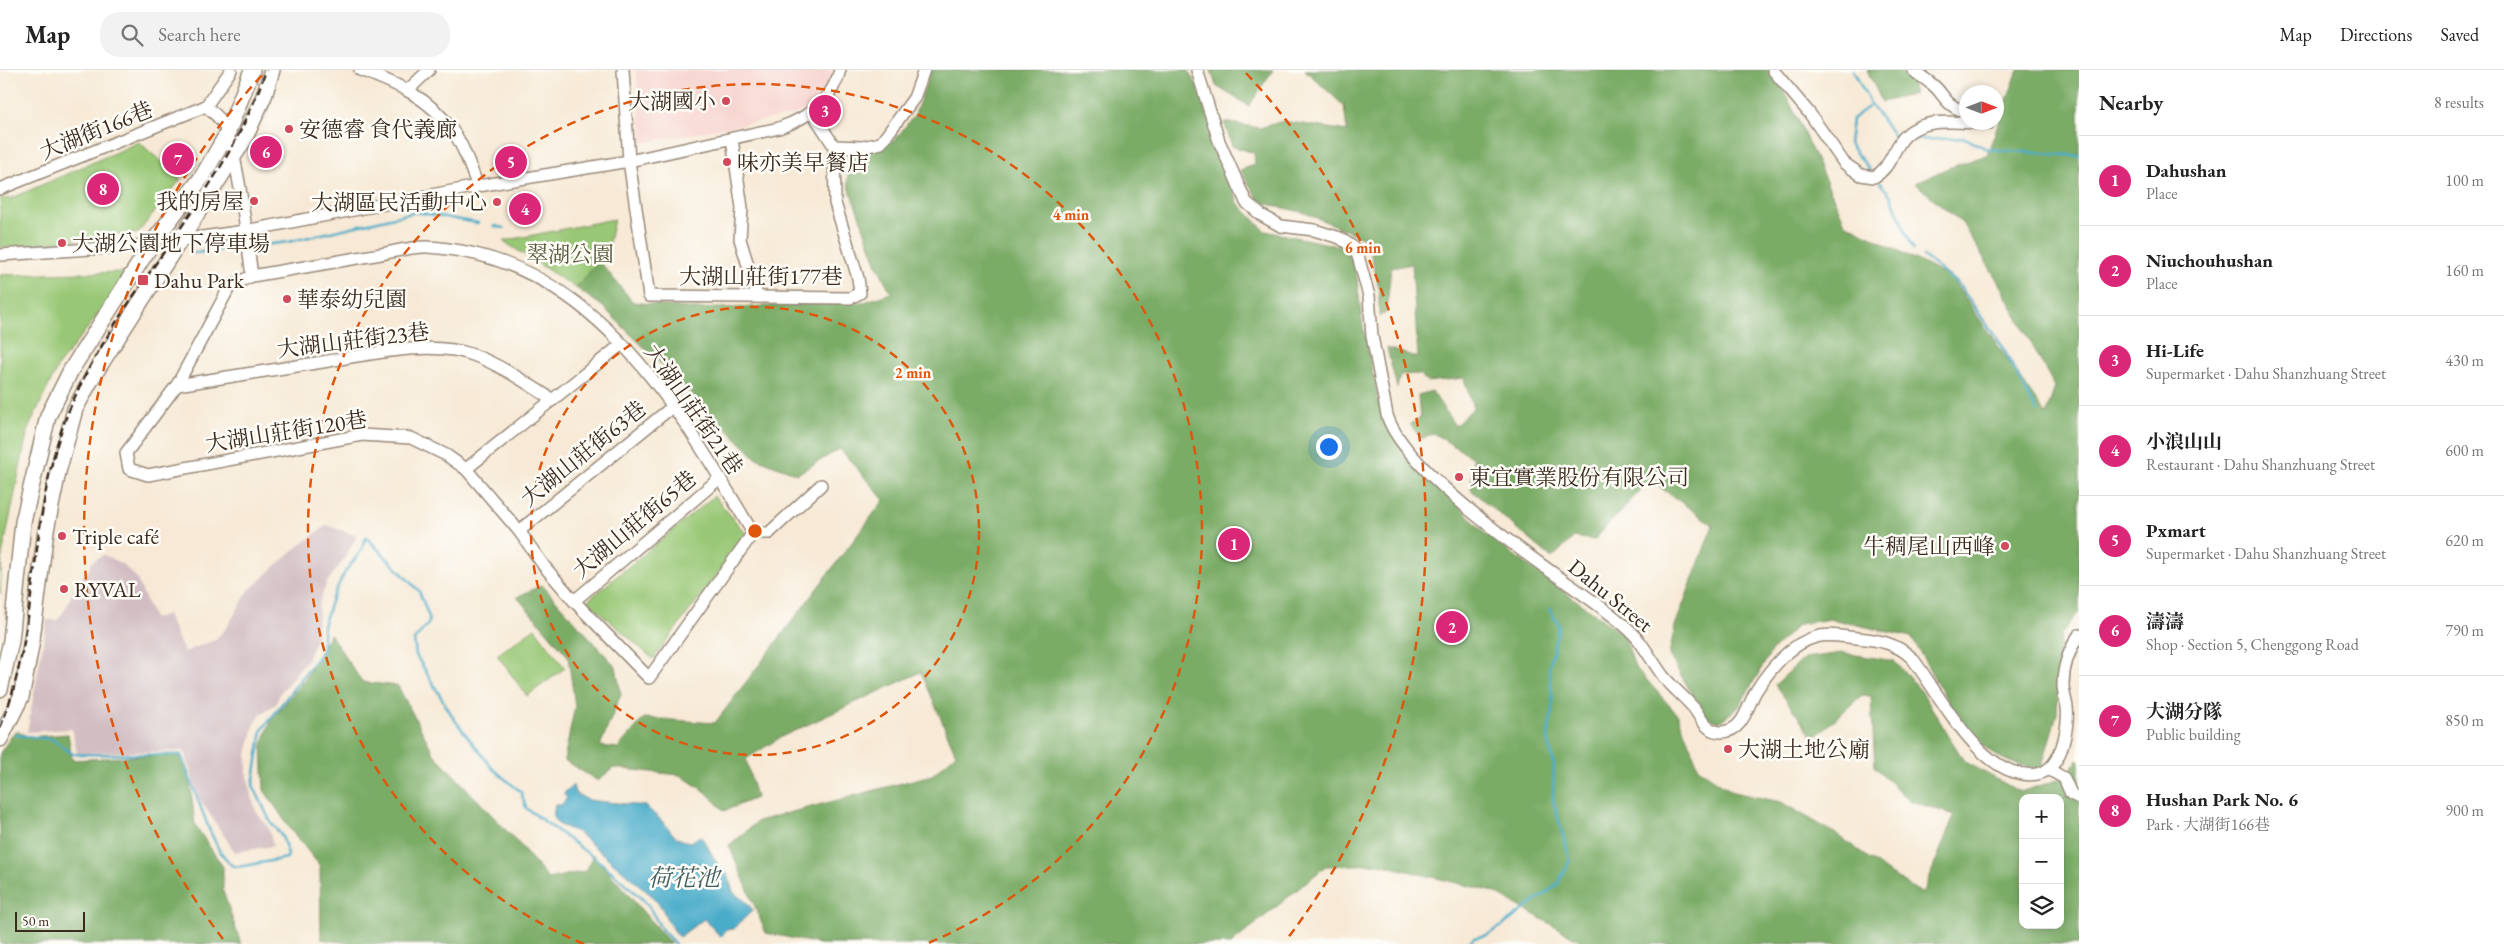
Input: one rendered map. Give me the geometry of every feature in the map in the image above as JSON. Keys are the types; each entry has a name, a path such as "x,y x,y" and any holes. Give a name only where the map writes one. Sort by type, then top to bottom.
{"main road":[{"path":"0,689 11,642 23,522 48,416 71,370 151,245 202,177 227,134 252,70"},
{"path":"0,739 21,697 31,646 46,530 58,472 75,409 93,376 234,158 260,104 272,70"}],"street":[{"path":"231,70 206,106 222,122 234,158 252,276"},
{"path":"360,70 408,90 429,105 453,130 478,186"},
{"path":"408,90 429,70"},
{"path":"623,70 629,161"},
{"path":"181,240 245,231 478,186 629,161 781,128 796,122 812,112 829,97 840,70"},
{"path":"812,112 834,146 862,147 881,143 914,98 924,70"},
{"name":"Dahu Street","path":"1197,70 1219,141 1246,202 1260,215 1281,226 1314,230 1340,238 1353,247 1358,256 1369,296 1372,336 1388,414 1391,427 1398,438 1425,468 1489,526 1597,604 1638,639 1664,676 1694,708 1709,729 1722,732 1736,726 1743,719 1755,692 1773,669 1803,641 1818,636 1863,638 1888,643 1906,653 1925,675 1972,743 2003,767 2024,776 2048,770"},
{"path":"1773,70 1826,135 1844,163 1861,175 1874,177 1885,170 1900,142 1915,128 1935,122 1959,123"},
{"path":"1913,70 1920,77 1931,82 1953,107 1959,109"},
{"name":"大湖街166巷","path":"0,189 206,106"},
{"path":"732,139 742,208 740,239 758,296"},
{"name":"大湖山莊街177巷","path":"629,161 649,296 850,298 860,294 858,278 835,203 834,146"},
{"path":"0,255 151,245"},
{"name":"大湖山莊街21巷","path":"252,276 425,247 468,253 500,261 551,284 595,318 648,372 701,445 753,533"},
{"name":"大湖山莊街120巷","path":"252,276 230,286 177,385 126,453 129,469 148,476 362,435 411,438 446,455 466,469 519,531 544,566 574,601 649,678 753,533"},
{"path":"466,469 622,344"},
{"name":"大湖山莊街23巷","path":"177,385 370,354 420,349 449,349 474,355 520,379 552,400"},
{"name":"大湖山莊街63巷","path":"519,531 672,407"},
{"name":"大湖山莊街65巷","path":"574,601 720,478"},
{"path":"753,533 769,533 821,485"},
{"path":"2079,635 2068,655 2064,670 2062,686 2068,709 2065,731 2061,748 2054,764 2048,770 2064,778 2071,794 2079,798"}],"shaded area":[{"name":"大湖國小","path":"636,70 832,70 832,74 822,94 806,109 793,115 642,143"},
{"path":"327,525 357,536 343,561 327,582 319,603 316,638 307,660 280,693 276,704 261,714 254,726 247,754 247,773 250,791 256,811 269,829 273,846 235,852 194,791 192,775 184,751 77,753 72,729 27,732 47,620 58,620 67,606 76,584 89,569 92,561 104,555 122,564 136,577 154,619 167,614 184,652 215,640 227,627 249,590 295,549"}],"green space":[{"path":"931,70 1188,70 1198,88 1238,203 1265,231 1339,246 1355,262 1362,321 1378,399 1406,458 1464,511 1485,534 1624,635 1635,667 1678,715 1699,769 1733,792 1781,802 1838,835 1890,874 1923,894 1954,815 1908,800 1875,767 1871,696 1862,695 1814,738 1775,685 1804,658 1843,653 1894,661 1922,692 1964,761 2020,792 2064,778 2079,759 2079,944 1586,944 1494,892 1379,864 1326,866 1231,944 820,944 766,933 729,845 758,821 932,775 956,754 921,672 781,737 746,759 756,798 724,811 706,792 680,775 613,768 598,781 564,760 575,706 568,656 517,597 542,585 616,667 621,694 600,746 618,748 644,718 715,723 884,500 840,449 797,474 756,458 602,306 576,288 599,261 633,302 695,309 864,302 891,293 877,265 848,184 848,155 894,141 915,114"},
{"path":"1211,70 1273,70 1249,106 1216,86"},
{"path":"1305,70 1772,70 1790,103 1845,223 1951,278 2046,415 2055,387 1996,278 1962,223 1915,183 1948,168 1987,155 1996,130 2004,130 2004,108 2018,70 2079,70 2079,612 2061,634 2057,714 2041,769 2005,760 1981,744 1969,731 1947,700 1911,637 1831,619 1799,624 1772,650 1739,707 1719,722 1705,716 1669,655 1675,626 1713,525 1650,480 1594,540 1574,537 1552,558 1471,490 1473,458 1433,433 1421,439 1410,424 1420,419 1418,395 1432,391 1455,426 1473,408 1464,378 1428,382 1419,374 1400,375 1397,388 1387,348 1418,358 1412,264 1391,268 1386,313 1379,316 1379,287 1367,239 1305,213 1260,202 1240,170 1255,165 1254,153 1232,146 1224,122 1260,128 1283,121 1347,131 1344,106"},
{"path":"1867,70 1908,70 1914,94 1882,102"},
{"path":"139,142 181,179 138,233 0,248 0,199 12,198"},
{"name":"翠湖公園","path":"614,219 606,256 576,288 503,241"},
{"name":"Dahu Park","path":"128,272 111,298 58,366 28,429 2,556 0,594 0,275"},
{"path":"714,496 747,535 653,659 587,601"},
{"path":"535,628 565,668 527,696 497,655"},
{"path":"330,634 362,682 398,686 434,754 522,847 548,879 586,871 593,854 671,944 354,944 321,939 320,866 291,830 264,790 262,745 271,721 306,677"},
{"path":"18,731 28,737 68,734 72,760 181,754 189,774 195,825 223,867 223,891 241,944 0,944 0,753 13,734"}],"water":[{"name":"荷花池","path":"573,785 575,793 588,800 646,806 676,837 684,841 691,842 700,836 719,866 727,873 733,892 753,910 733,929 726,930 721,937 704,919 679,937 667,920 662,908 651,895 577,832 559,825 553,817 555,805 561,805 567,798 563,794"}],"waterway":[{"path":"1853,70 1871,105 1897,140"},
{"path":"1870,170 1849,144 1852,119 1871,105"},
{"path":"1913,140 1965,138 1987,149 2079,156"},
{"path":"1880,183 1891,196 1913,249"},
{"path":"255,246 288,242 416,212 478,223"},
{"path":"494,226 504,228"},
{"path":"193,253 240,248"},
{"path":"1923,256 1958,284 2002,346 2037,412"},
{"path":"16,735 52,739 73,754 181,755 209,829 219,850 231,865 238,867 287,858 288,854 282,836 270,821 253,785 262,730 323,650 323,626 333,596 345,572 361,551 366,537 419,591 429,617 429,623 414,640 416,655 454,719 493,769 521,792 526,808 604,865 640,897 648,905 662,930 675,944"},
{"path":"1467,944 1474,938 1487,935 1502,926 1557,885 1570,860 1553,800 1554,766 1548,737 1553,702 1549,668 1559,625 1549,609"}],"railway":[{"path":"0,728 14,688 23,648 48,481 58,441 73,401 119,317 201,198 226,158 248,115 266,70"}],"place":[{"name":"大湖國小","path":"726,101"},
{"name":"Hi-Life","path":"825,111"},
{"name":"安德睿 食代義廊","path":"289,129"},
{"name":"濤濤","path":"266,152"},
{"name":"大湖分隊","path":"178,159"},
{"name":"Pxmart","path":"511,162"},
{"name":"味亦美早餐店","path":"727,162"},
{"name":"Hushan Park No. 6","path":"103,189"},
{"name":"我的房屋","path":"254,201"},
{"name":"大湖區民活動中心","path":"497,202"},
{"name":"小浪山山","path":"525,209"},
{"name":"大湖公園地下停車場","path":"62,243"},
{"name":"Dahu Park","path":"143,280"},
{"name":"華泰幼兒園","path":"287,299"},
{"name":"東宜實業股份有限公司","path":"1459,477"},
{"name":"Triple café","path":"62,536"},
{"name":"Dahushan","path":"1234,544"},
{"name":"牛稠尾山西峰","path":"2005,546"},
{"name":"RYVAL","path":"64,589"},
{"name":"Niuchouhushan","path":"1452,627"},
{"name":"大湖土地公廟","path":"1728,749"}]}
